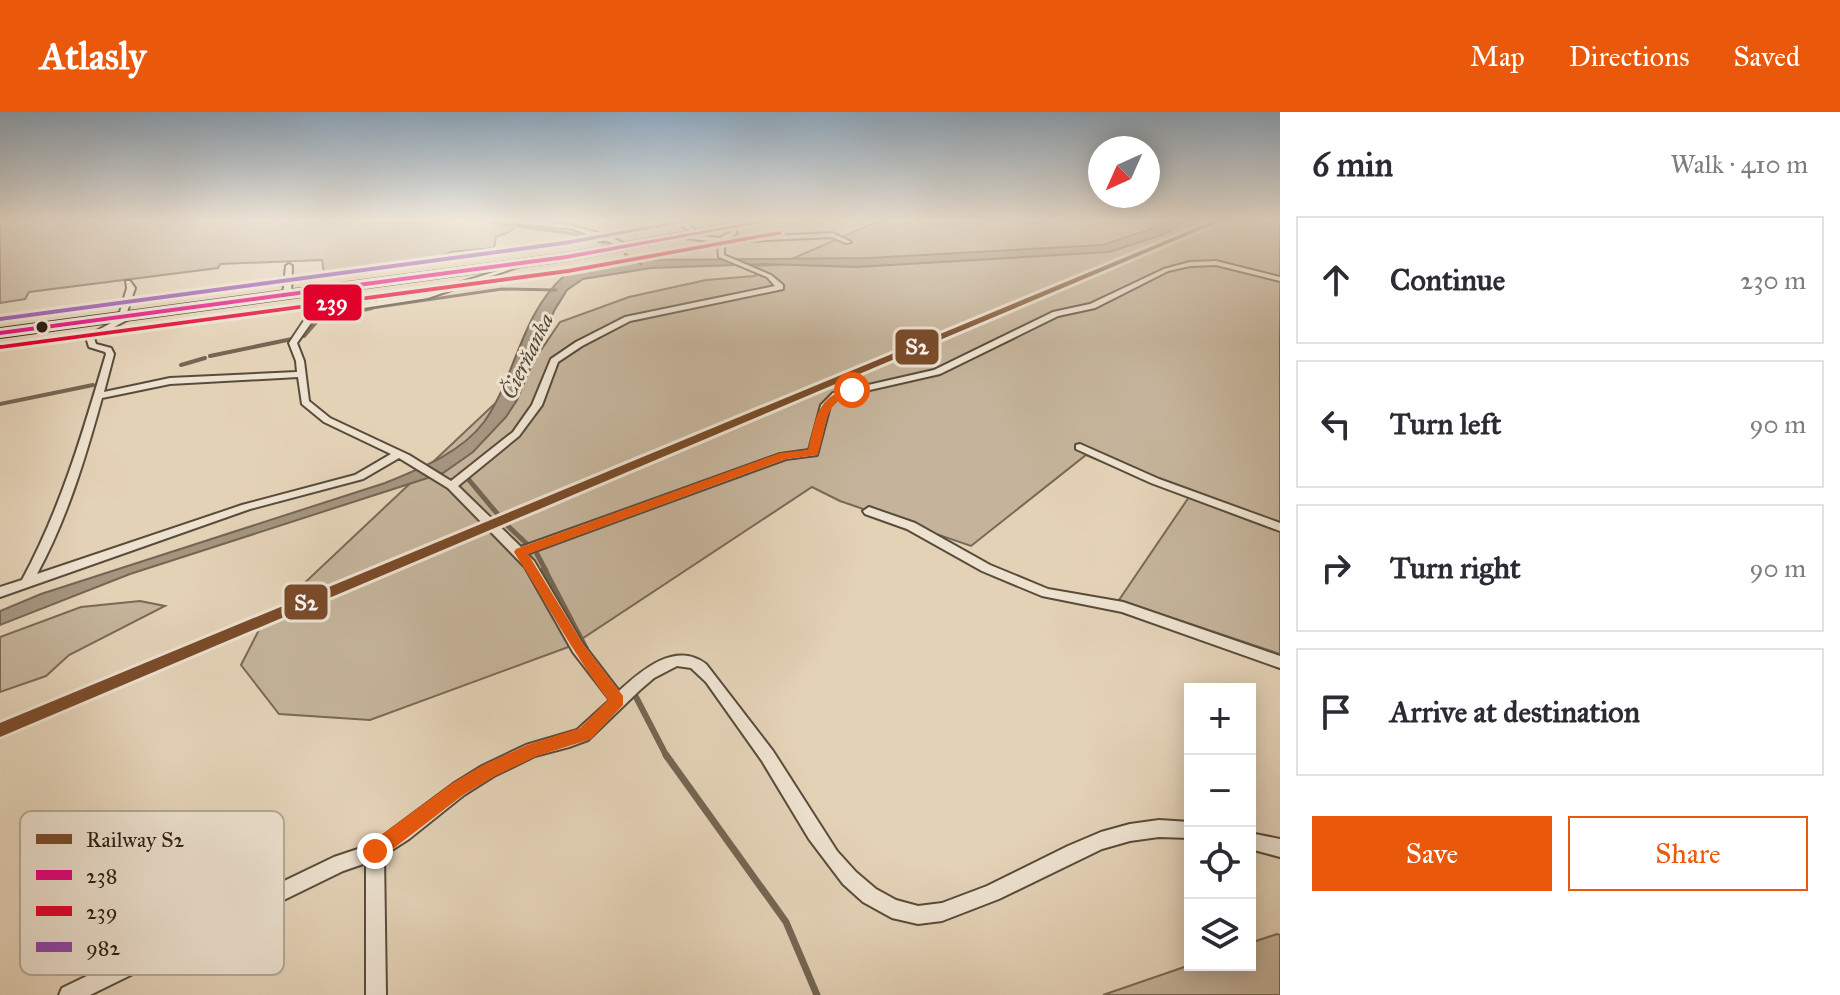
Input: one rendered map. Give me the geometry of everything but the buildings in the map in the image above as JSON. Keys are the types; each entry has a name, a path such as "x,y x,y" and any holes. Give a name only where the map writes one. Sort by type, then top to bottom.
{"main road":[{"path":"0,333 542,260"}],"street":[{"path":"452,486 516,434 537,405 554,361 601,330 628,319 780,287 769,276 730,260"},
{"path":"520,552 784,456 813,453 826,405 836,395 937,372 1056,314 1092,306 1166,270 1207,262 1280,278"},
{"path":"524,263 460,287 356,305 308,321 293,343 302,374 305,402 327,420 402,455 452,486 490,528 520,552 538,577 578,648 618,700"},
{"path":"287,296 289,266"},
{"path":"27,582 52,538 81,462 110,354 108,350 92,345 90,337 125,317 131,288 128,282"},
{"path":"98,396 170,381 302,374"},
{"path":"1080,447 1155,481 1280,527"},
{"path":"0,592 246,507 359,477 402,455"},
{"path":"869,511 911,526 986,568 1046,593 1123,607 1280,662"},
{"path":"284,890 340,863 375,851 457,790 489,771 533,750 586,734 646,674 690,661 701,668 772,761 808,825 829,853 874,901 898,911 921,916 954,908 987,896 1089,844 1148,828 1184,830"},
{"path":"1256,842 1280,848"},
{"path":"375,851 376,995"},
{"path":"69,995 110,975"}],"shaded area":[{"path":"0,260 317,260 220,264 218,268 29,292 25,299 0,303"},
{"path":"322,260 420,260 324,273"},
{"path":"789,260 1280,260 1280,654 1119,600 1189,497 1086,455 971,546 840,501 812,487 571,646 370,720 279,714 241,665 263,622 522,378 560,322 629,297 706,280 760,273 745,266 778,265"},
{"path":"140,601 165,606 69,655 46,676 0,692 0,637 81,607"},
{"path":"1280,935 1280,995 1103,995 1184,967 1184,971 1256,971 1256,941"}],"water":[{"name":"Čierňanka","path":"639,260 971,260 856,267 764,264 651,268 583,279 567,290 554,311 517,400 506,417 473,452 443,473 130,574 0,625 0,611 41,594 385,483 452,451 484,422 504,386 537,309 564,276"}],"waterway":[{"path":"635,260 641,264"},
{"path":"358,310 502,289 556,290"},
{"path":"304,336 318,320 372,308"},
{"path":"210,356 292,339"},
{"path":"181,365 205,358"},
{"path":"0,404 93,385"},
{"path":"469,480 500,517"},
{"path":"508,526 527,544"},
{"path":"537,554 546,571"},
{"path":"544,569 586,649"},
{"path":"636,697 667,757"},
{"path":"666,755 786,922 817,995"}],"rail line":[{"name":"S2","path":"0,730 1124,260"}],"transit line":[{"name":"982","path":"0,319 436,260"},
{"name":"238","path":"0,333 542,260"},
{"name":"239","path":"2,347 568,271 628,260"}],"route":[{"path":"375,851 457,790 489,771 533,750 586,734 618,700 578,648 553,609 538,577 520,552 784,456 813,453 820,438 826,405 836,395 852,390"}]}
